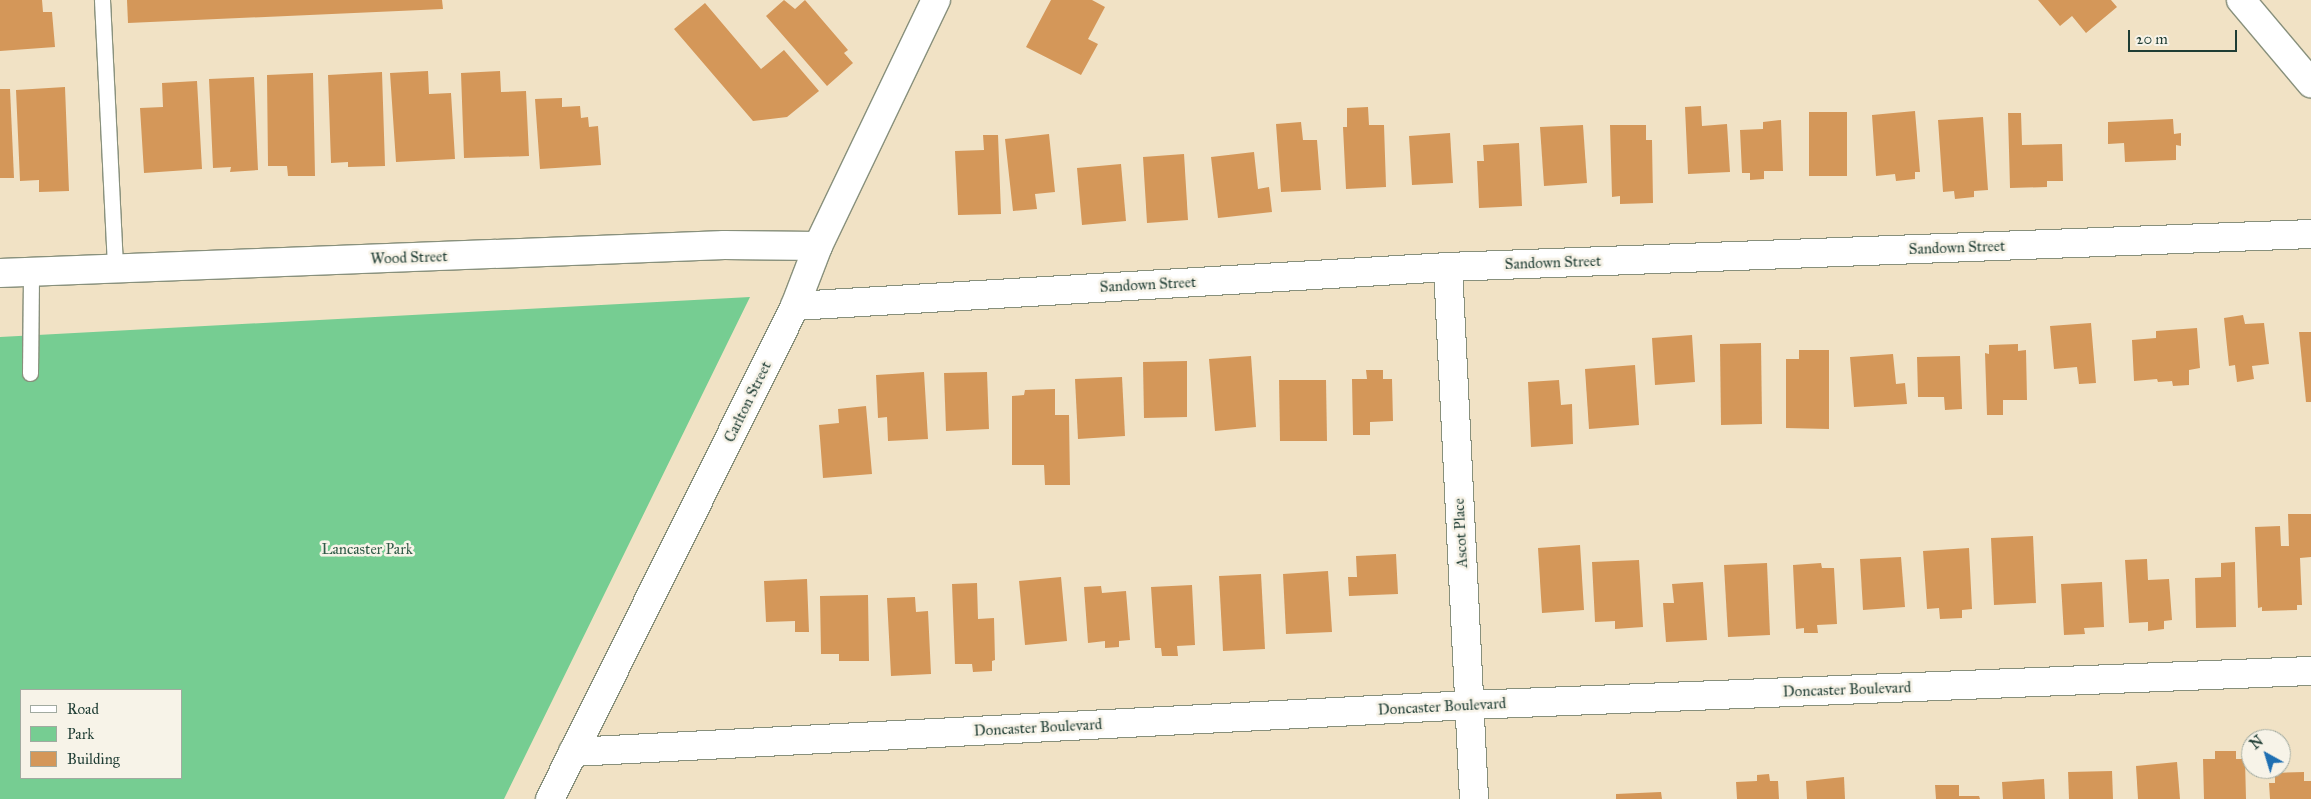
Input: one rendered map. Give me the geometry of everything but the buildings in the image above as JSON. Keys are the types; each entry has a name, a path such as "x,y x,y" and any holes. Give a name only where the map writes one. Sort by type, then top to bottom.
{"street":[{"name":"Carlton Street","path":"550,799 795,306 818,246 936,0"},
{"path":"2241,0 2311,83"},
{"name":"Sandown Street","path":"795,306 1448,267 2311,234"},
{"name":"Wood Street","path":"0,273 115,267 724,246 818,246"},
{"name":"Ascot Place","path":"1448,267 1474,799"},
{"name":"Doncaster Boulevard","path":"574,752 1470,705 2311,671"}],"lane":[{"path":"102,0 115,267"},
{"path":"30,373 31,272"}],"green space":[{"name":"Lancaster Park","path":"750,297 504,799 0,799 0,337"}]}
